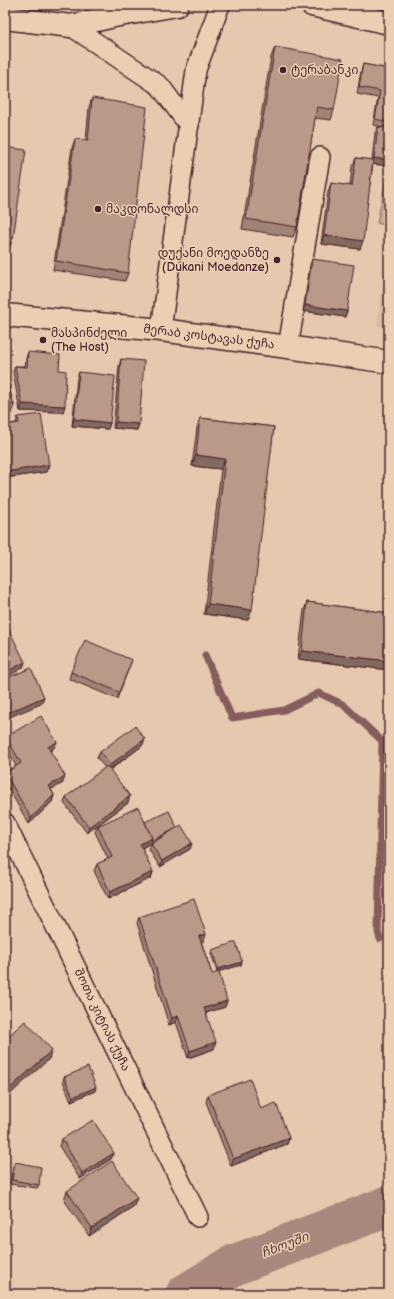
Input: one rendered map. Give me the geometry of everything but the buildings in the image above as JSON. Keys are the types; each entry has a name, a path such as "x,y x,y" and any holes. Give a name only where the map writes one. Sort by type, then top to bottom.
{"main road":[{"path":"25,5 41,22"},
{"path":"5,18 71,26 99,10 177,5"},
{"path":"312,5 389,22"},
{"name":"მერაბ კოსტავას ქუჩა","path":"5,315 162,330 389,362"}],"street":[{"path":"162,330 196,70 220,5"},
{"path":"71,26 160,86 189,125"},
{"path":"288,347 320,157"},
{"name":"შოთა კიტიას ქუჩა","path":"5,823 13,856 30,873 198,1217"}],"shaded area":[{"path":"389,165 389,226 377,223"},
{"path":"389,243 389,328 377,326"}],"waterway":[{"path":"205,655 232,718 284,710 319,693 344,705 382,741 378,932 380,939"},
{"name":"ჩხოუში","path":"186,1294 234,1265 389,1206"}],"place":[{"name":"ტერაბანკი","path":"283,70"},
{"name":"მაკდონალდსი","path":"98,209"},
{"name":"დუქანი მოედანზე (Dukani Moedanze)","path":"277,260"},
{"name":"მასპინძელი (The Host)","path":"43,340"}]}
